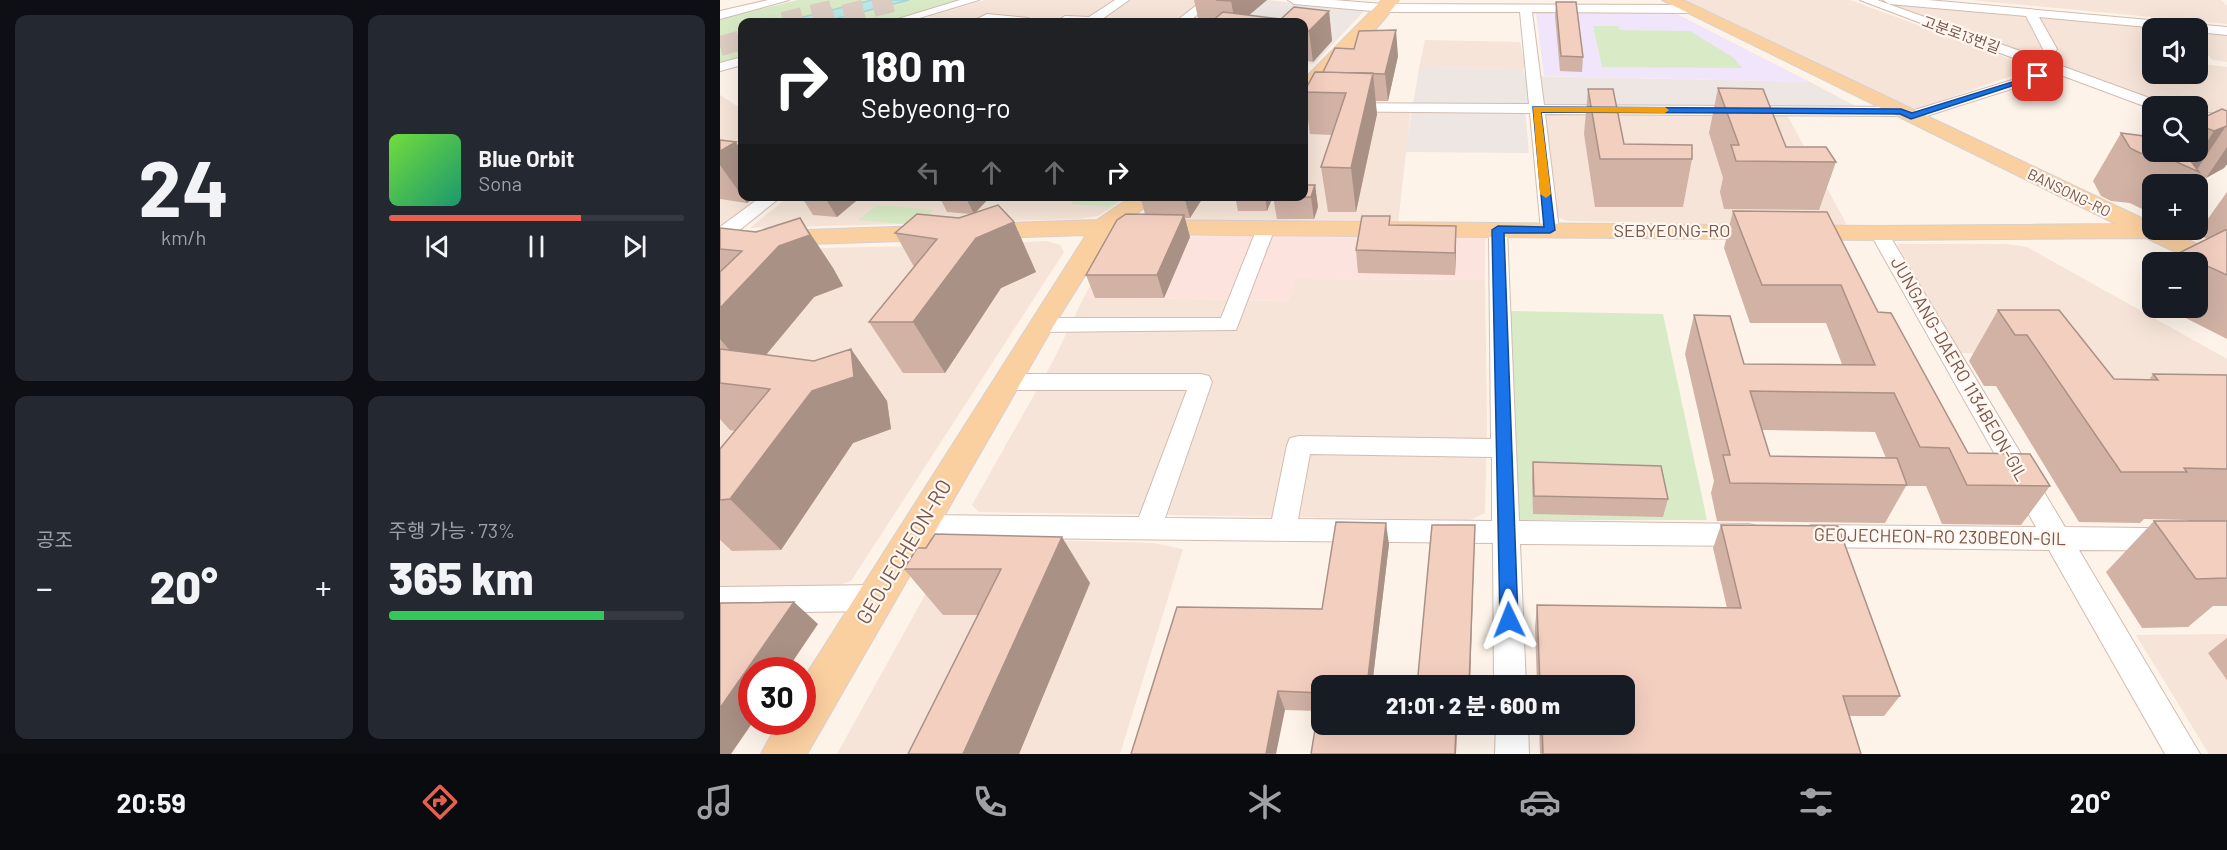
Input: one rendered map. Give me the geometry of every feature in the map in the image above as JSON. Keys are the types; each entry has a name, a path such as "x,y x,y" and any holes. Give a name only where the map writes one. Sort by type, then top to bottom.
{"main road":[{"path":"1308,85 1332,64 1387,4"},
{"name":"BANSONG-RO","path":"1678,4 2142,228"},
{"name":"GEOJECHEON-RO","path":"816,698 1040,325 1103,227 1141,201"},
{"name":"SEBYEONG-RO","path":"720,238 1103,227 1879,233 2142,231"},
{"name":"BANSONG-RO","path":"2168,240 2227,268"},
{"name":"GEOJECHEON-RO","path":"783,754 794,735"}],"street":[{"path":"720,15 783,0"},
{"path":"909,18 973,0"},
{"path":"1096,18 1123,0"},
{"path":"1186,18 1211,0"},
{"path":"1294,0 1526,9 1678,4"},
{"name":"고분로13번길","path":"1866,0 2142,100"},
{"path":"1889,0 2227,31"},
{"path":"1068,18 1082,9"},
{"path":"1526,9 1550,230"},
{"path":"2030,13 2050,49 2040,63"},
{"path":"916,16 931,18"},
{"path":"720,67 738,62"},
{"path":"1308,107 1906,114 2058,70"},
{"path":"2208,119 2227,120"},
{"path":"2208,123 2227,132"},
{"path":"720,238 768,201"},
{"path":"1040,325 1229,325 1266,228"},
{"path":"1498,230 1510,675"},
{"name":"JUNGANG-DAERO 1134BEON-GIL","path":"1879,233 2183,754"},
{"path":"1006,382 1201,382 1148,529"},
{"path":"1283,530 1299,445 1504,448"},
{"name":"GEOJECHEON-RO 230BEON-GIL","path":"920,526 2227,540"},
{"path":"720,600 877,598"},
{"path":"1512,735 1512,754"}],"shaded area":[{"path":"985,0 1204,0 1179,18 927,17"},
{"path":"1220,0 1268,0 1364,11 1314,64 1308,63 1308,18 1195,18"},
{"path":"1682,0 1850,0 2035,68 1914,110"},
{"path":"1873,0 2024,15 2041,47 2035,58"},
{"path":"1971,0 2221,0 2227,6 2227,24 2208,22 2208,18 2163,18"},
{"path":"1536,12 1675,13 1810,82 1544,76"},
{"path":"2035,15 2142,24 2142,84 2208,84 2208,65 2227,67 2227,117 2208,114 2208,96 2142,96 2046,63"},
{"path":"2208,31 2227,33 2227,62 2213,60 2208,55"},
{"path":"1425,40 1520,42 1525,65 1523,69 1419,68"},
{"path":"1419,68 1523,69 1525,76 1810,82 1861,109 1525,108 1529,153 1405,152"},
{"path":"720,95 738,106 738,201 755,201 720,226"},
{"path":"1411,108 1398,224 1200,224 1141,215 1163,201 1308,201 1308,113"},
{"path":"1557,112 1787,115 1846,223 1845,226 1568,221 1557,217 1544,116"},
{"path":"783,201 1122,201 1098,216 1079,219 750,228"},
{"path":"1246,234 1485,235 1485,280 1296,279 1289,301 1084,297 1114,241"},
{"path":"1046,241 1060,245 1064,252 851,581 831,588 720,591 720,250 969,245"},
{"path":"1897,244 2006,244 2027,247 2142,311 2142,318 2154,318 2227,359 2227,417 2031,354 1958,353"},
{"path":"1295,279 1485,280 1487,425 1485,513 1470,520 979,512 972,505 1052,363 1084,297 1289,301"},
{"path":"1045,540 1153,543 1183,549 1120,754 837,754 951,548"},
{"path":"2227,634 2227,754 2209,754 2136,635"}],"green space":[{"path":"798,0 969,0 904,18 738,18 738,62 720,66 720,19"},
{"path":"1593,26 1618,26 1620,30 1690,31 1734,58 1742,68 1602,67"},
{"path":"1072,201 1119,201 1109,207 1071,204"},
{"path":"878,205 934,210 915,225 858,220"},
{"path":"1508,311 1663,314 1707,520 1514,520"}],"water":[{"path":"872,0 909,0 839,18 799,18"}],"building":[{"path":"1556,2 1576,2 1583,57 1561,56"},
{"path":"1294,7 1329,11 1309,31 1308,18 1282,18"},
{"path":"1223,12 1273,18 1216,18"},
{"path":"1396,30 1385,74 1323,72 1335,48 1354,49 1359,31"},
{"path":"1315,72 1373,73 1351,168 1321,167 1346,93 1308,92 1308,85"},
{"path":"1718,88 1763,89 1786,147 1826,147 1836,162 1736,161 1731,145 1739,145"},
{"path":"1588,89 1613,89 1624,144 1692,145 1692,159 1600,159"},
{"path":"2222,109 2227,111 2227,126 2214,131 2208,129 2208,115"},
{"path":"2121,133 2142,136 2142,153 2130,148"},
{"path":"720,140 736,142 720,151"},
{"path":"2177,162 2192,162 2199,172"},
{"path":"1308,185 1315,185 1311,197 1308,197"},
{"path":"998,205 1014,222 976,238 913,322 869,322 937,239 895,233 917,214 959,218"},
{"path":"1733,211 1827,212 1878,312 1891,313 1968,453 2030,454 2050,486 1967,485 1949,448 1920,447 1894,393 1750,391 1770,456 1897,458 1907,485 1730,483 1723,455 1730,455 1694,315 1730,316 1744,364 1875,365 1841,285 1762,285"},
{"path":"1126,214 1184,215 1157,275 1086,275 1117,220"},
{"path":"1362,216 1390,216 1389,225 1456,226 1455,253 1356,250"},
{"path":"800,218 810,235 779,246 720,308 720,272 742,251 720,249 720,228 756,232"},
{"path":"2227,230 2227,275 2208,266 2208,252 2181,252"},
{"path":"1998,310 2059,310 2114,379 2158,380 2153,374 2227,375 2227,469 2184,468 2187,472 2121,472 2027,335 2015,335"},
{"path":"720,349 814,361 851,349 854,377 812,391 730,499 720,500 720,449 770,389 720,383"},
{"path":"1533,462 1661,466 1668,499 1534,496"},
{"path":"2154,521 2227,521 2227,578 2196,579"},
{"path":"1336,522 1386,523 1368,675 1311,675 1311,693 1278,691 1266,754 1131,754 1177,607 1322,609"},
{"path":"1432,525 1475,525 1469,675 1418,675"},
{"path":"1721,525 1838,526 1900,696 1843,696 1861,754 1543,754 1542,735 1635,735 1635,675 1540,675 1537,605 1741,608"},
{"path":"935,534 1062,537 963,754 908,754 1001,569 904,569 917,548 926,548"},
{"path":"794,602 756,657 738,657 738,682 720,708 720,603"},
{"path":"1314,735 1456,735 1455,754 1311,754"}],"tunnel":[{"path":"831,18 901,0"},
{"path":"799,18 835,9"},
{"path":"720,46 738,41"}],"slow traffic":[{"path":"1546,194 1536,109 1665,110"}],"route":[{"path":"1509,620 1498,230 1550,230 1536,109 1901,112 1911,116 2038,76"}]}
